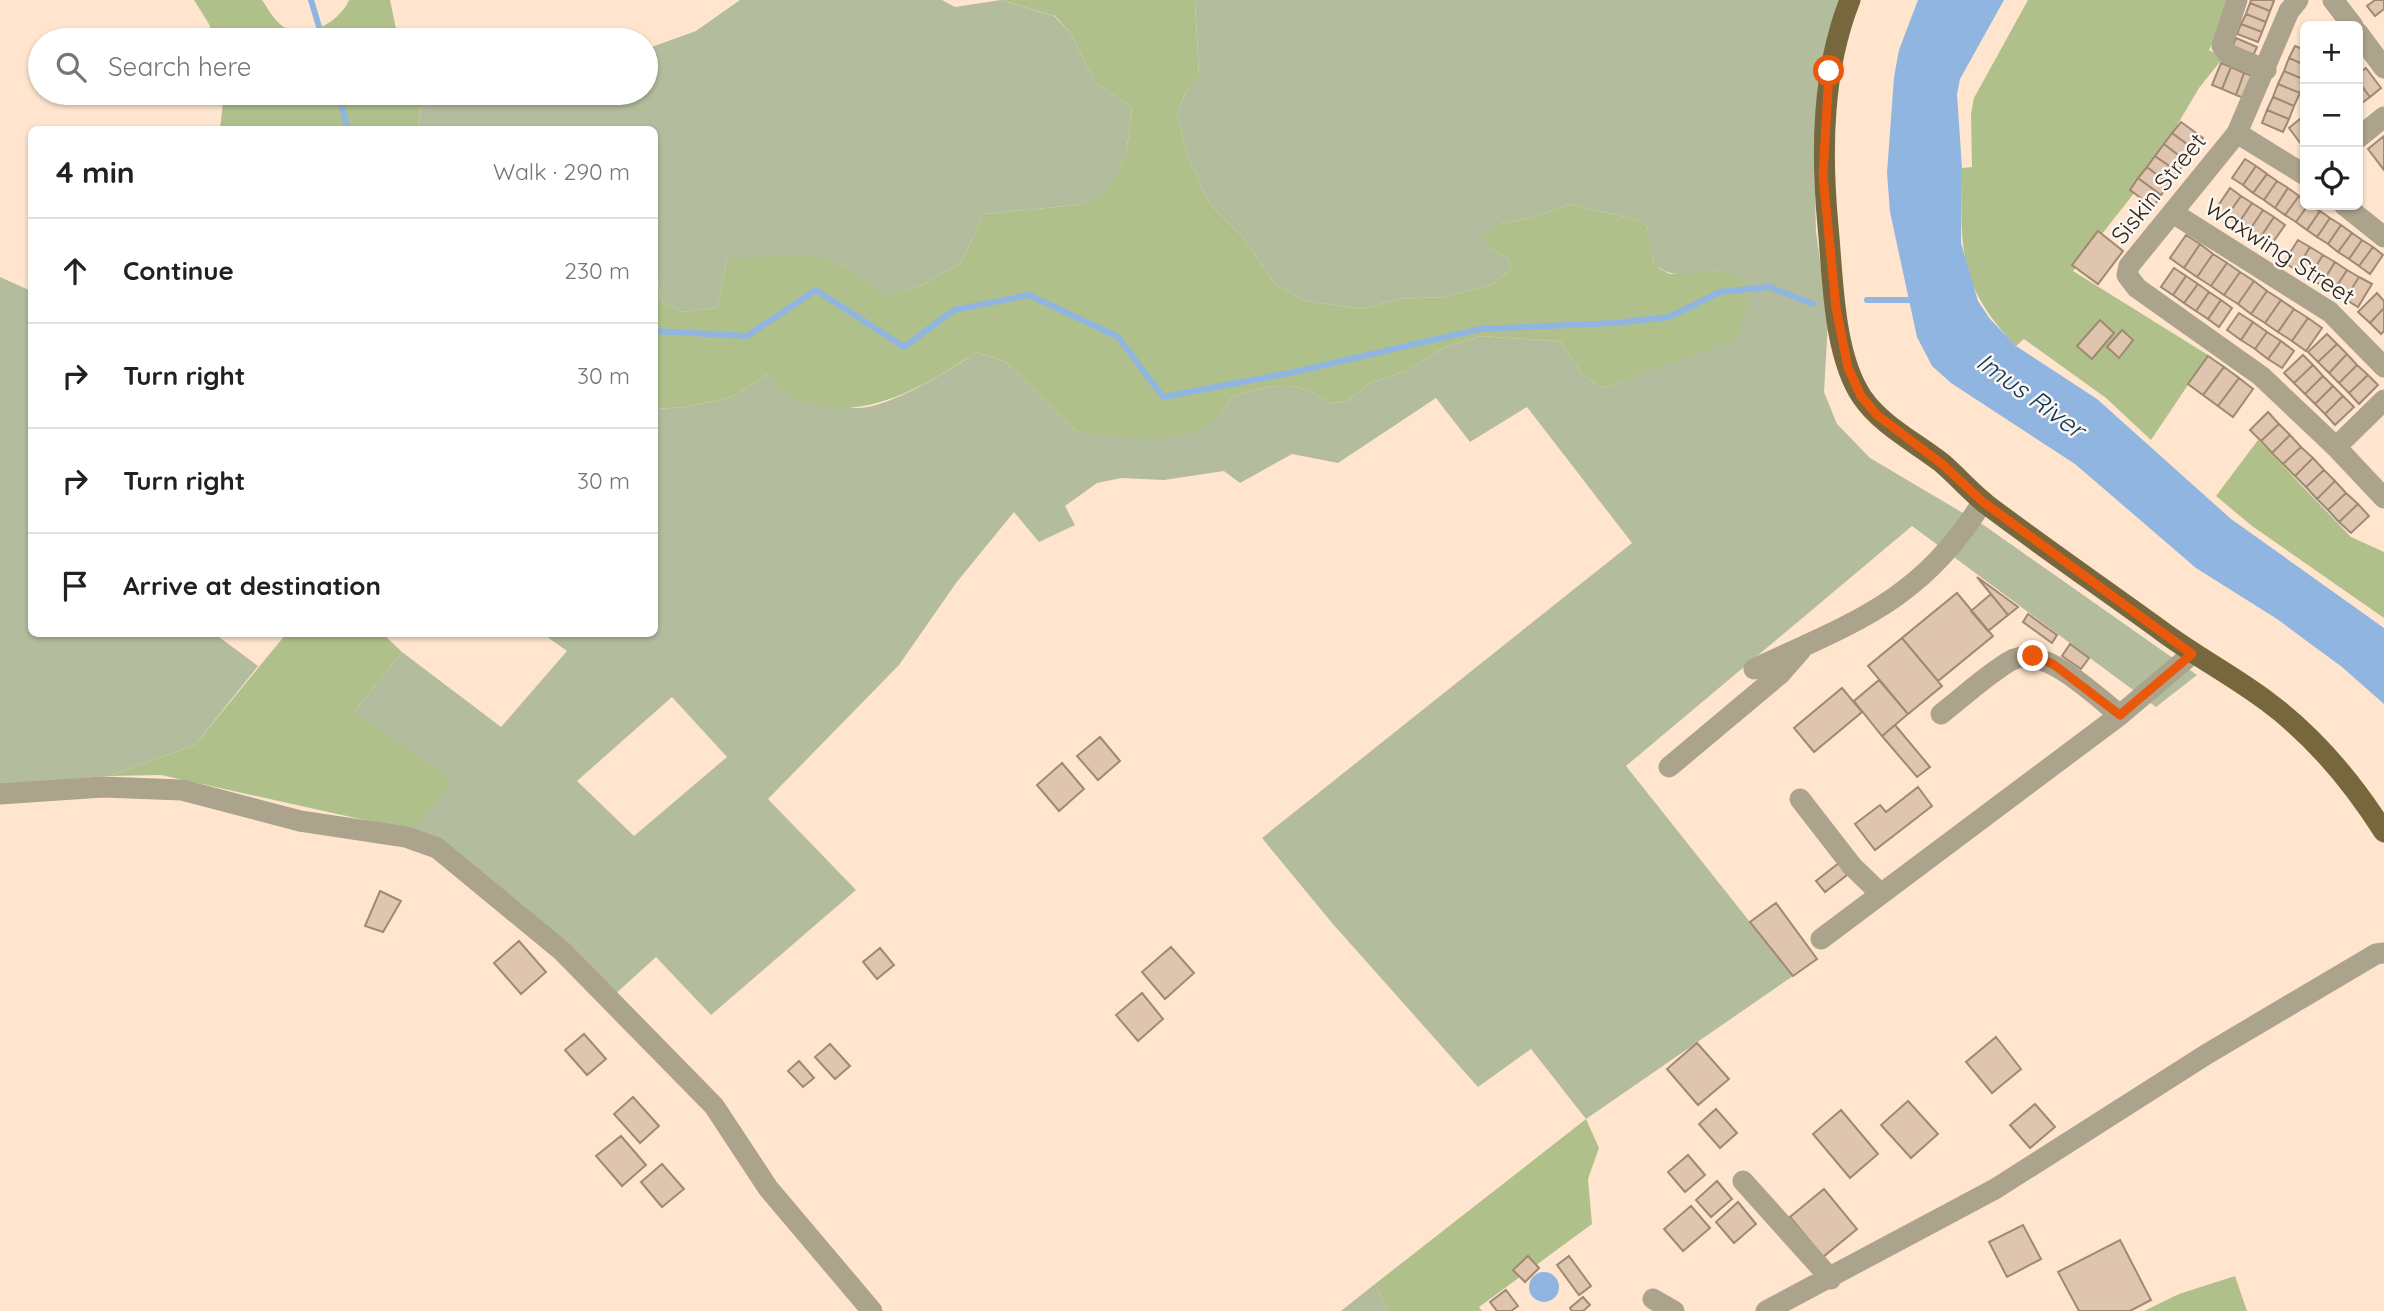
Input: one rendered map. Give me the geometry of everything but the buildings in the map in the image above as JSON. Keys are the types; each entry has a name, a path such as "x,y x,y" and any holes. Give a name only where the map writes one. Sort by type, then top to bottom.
{"main road":[{"path":"1850,0 1840,25 1829,71 1823,176 1836,308 1848,368 1861,396 1877,415 1942,464 1983,502 2192,654 2268,702 2323,750 2368,806 2384,832"}],"street":[{"path":"2237,0 2228,21 2223,49 2266,70"},
{"name":"Siskin Street","path":"2298,0 2289,11 2237,133 2129,266 2129,279 2137,288 2261,376 2336,447"},
{"path":"2333,0 2349,21"},
{"path":"2363,40 2384,68"},
{"path":"2363,134 2384,117"},
{"path":"2237,133 2300,172"},
{"path":"2349,210 2384,237"},
{"name":"Waxwing Street","path":"2173,213 2330,312 2384,367"},
{"path":"2384,400 2336,447 2384,498"},
{"path":"1754,669 1849,626 1897,597 1932,570 1965,531 1983,502"},
{"path":"1669,767 1780,674 1806,645"},
{"path":"1821,939 2120,715 2192,654"},
{"path":"1941,714 2012,660 2033,656 2053,664 2120,715"},
{"path":"0,794 103,787 182,790 300,821 406,837 437,848 562,951 714,1107 768,1188 872,1311"},
{"path":"1800,799 1852,866 1881,894"},
{"path":"1766,1311 1831,1279 1995,1189 2299,997 2358,963 2384,953"},
{"path":"1743,1181 1831,1279"},
{"path":"1653,1299 1674,1311"}],"green space":[{"path":"194,0 262,0 279,23 286,28 210,28"},
{"path":"349,0 390,0 396,28 318,28 337,17"},
{"path":"740,0 942,0 955,7 1001,0 1054,16 1070,32 1095,83 1132,107 1126,156 1105,195 1077,205 984,214 961,263 920,286 883,297 844,265 727,259 717,308 682,312 660,301 658,126 419,126 421,107 434,105 658,105 658,45 696,31"},
{"path":"1001,0 1195,0 1199,75 1185,93 1177,114 1188,157 1209,203 1242,236 1274,283 1306,301 1362,309 1399,299 1443,297 1491,285 1511,269 1508,258 1487,246 1482,236 1501,224 1535,217 1569,204 1638,220 1647,226 1653,260 1660,269 1670,274 1725,271 1747,283 1747,307 1735,340 1602,388 1582,374 1560,341 1480,336 1445,347 1404,372 1369,383 1349,400 1332,404 1306,390 1273,386 1233,396 1219,417 1193,433 1146,440 1076,431 1006,362 977,352 899,396 856,407 834,408 795,400 768,374 732,397 686,407 658,409 658,277 660,301 682,312 717,308 727,259 802,254 844,265 883,296 920,286 961,263 984,214 1077,205 1105,194 1126,156 1132,107 1095,83 1070,32 1055,16"},
{"path":"1195,0 1839,0 1828,34 1817,94 1814,155 1816,231 1828,322 1824,392 1837,424 1870,458 1985,526 2197,675 2156,707 1912,526 1626,766 1793,976 1586,1119 1531,1049 1478,1087 1332,923 1262,838 1632,543 1527,407 1470,442 1436,398 1338,463 1292,454 1240,483 1224,471 1164,480 1121,478 1097,483 1065,506 1075,525 1039,542 1014,512 956,583 899,665 768,799 856,890 711,1015 656,957 613,996 414,831 354,712 402,652 501,727 567,651 547,637 658,637 658,409 686,407 732,397 768,374 829,401 863,408 897,398 977,352 1006,362 1076,431 1219,417 1233,396 1273,386 1306,390 1332,404 1349,400 1369,383 1404,372 1445,347 1480,336 1560,341 1582,374 1602,388 1643,373 1725,271 1674,274 1665,271 1653,259 1647,226 1638,220 1569,204 1535,217 1501,224 1487,246 1508,258 1511,269 1491,285 1443,297 1399,299 1362,309 1306,301 1274,283 1242,236 1209,203 1188,157 1177,114 1185,93 1199,74","holes":["672,697 727,757 634,836 577,781"]},
{"path":"2028,0 2232,0 2209,50 2223,58 2199,88 2173,132 2178,137 2073,271 2208,355 2151,440 2106,398 2024,339 2016,346 1983,304 1966,264 1962,221 1962,168 1972,167 1971,114 1974,98"},
{"path":"223,105 434,105 421,107 418,126 220,126"},
{"path":"0,277 28,290 28,637 219,637 258,666 195,745 109,776 0,785"},
{"path":"2258,440 2351,537 2384,552 2384,618 2252,526 2216,496"},
{"path":"284,637 386,637 402,652 354,712 452,780 414,831 161,775 109,776 195,745"},
{"path":"1586,1119 1599,1148 1588,1179 1592,1224 1479,1307 1482,1311 1388,1311 1375,1284"},
{"path":"2235,1276 2247,1311 2144,1311 2179,1294"},
{"path":"1375,1284 1388,1311 1341,1311"}],"water":[{"name":"Imus River","path":"1918,0 2004,0 1960,79 1957,94 1962,168 1961,243 1978,301 1990,319 2016,346 2097,399 2231,519 2384,628 2384,704 2342,667 2277,619 2196,568 2075,464 1951,383 1932,366 1917,337 1890,212 1887,173 1894,77 1899,50"},
{"path":"1544,1272 1555,1276 1559,1287 1555,1298 1544,1302 1533,1298 1529,1287 1533,1276"}],"waterway":[{"path":"311,0 319,28"},
{"path":"341,105 347,126"},
{"path":"658,331 747,336 816,290 904,347 954,310 1029,295 1118,337 1163,397 1290,373 1480,329 1615,323 1669,317 1720,292 1770,287 1813,304"},
{"path":"1867,300 1917,300"}],"route":[{"path":"1829,71 1823,176 1836,308 1848,368 1861,396 1877,415 1942,464 1983,502 2192,654 2120,715 2053,664 2033,656"}]}
